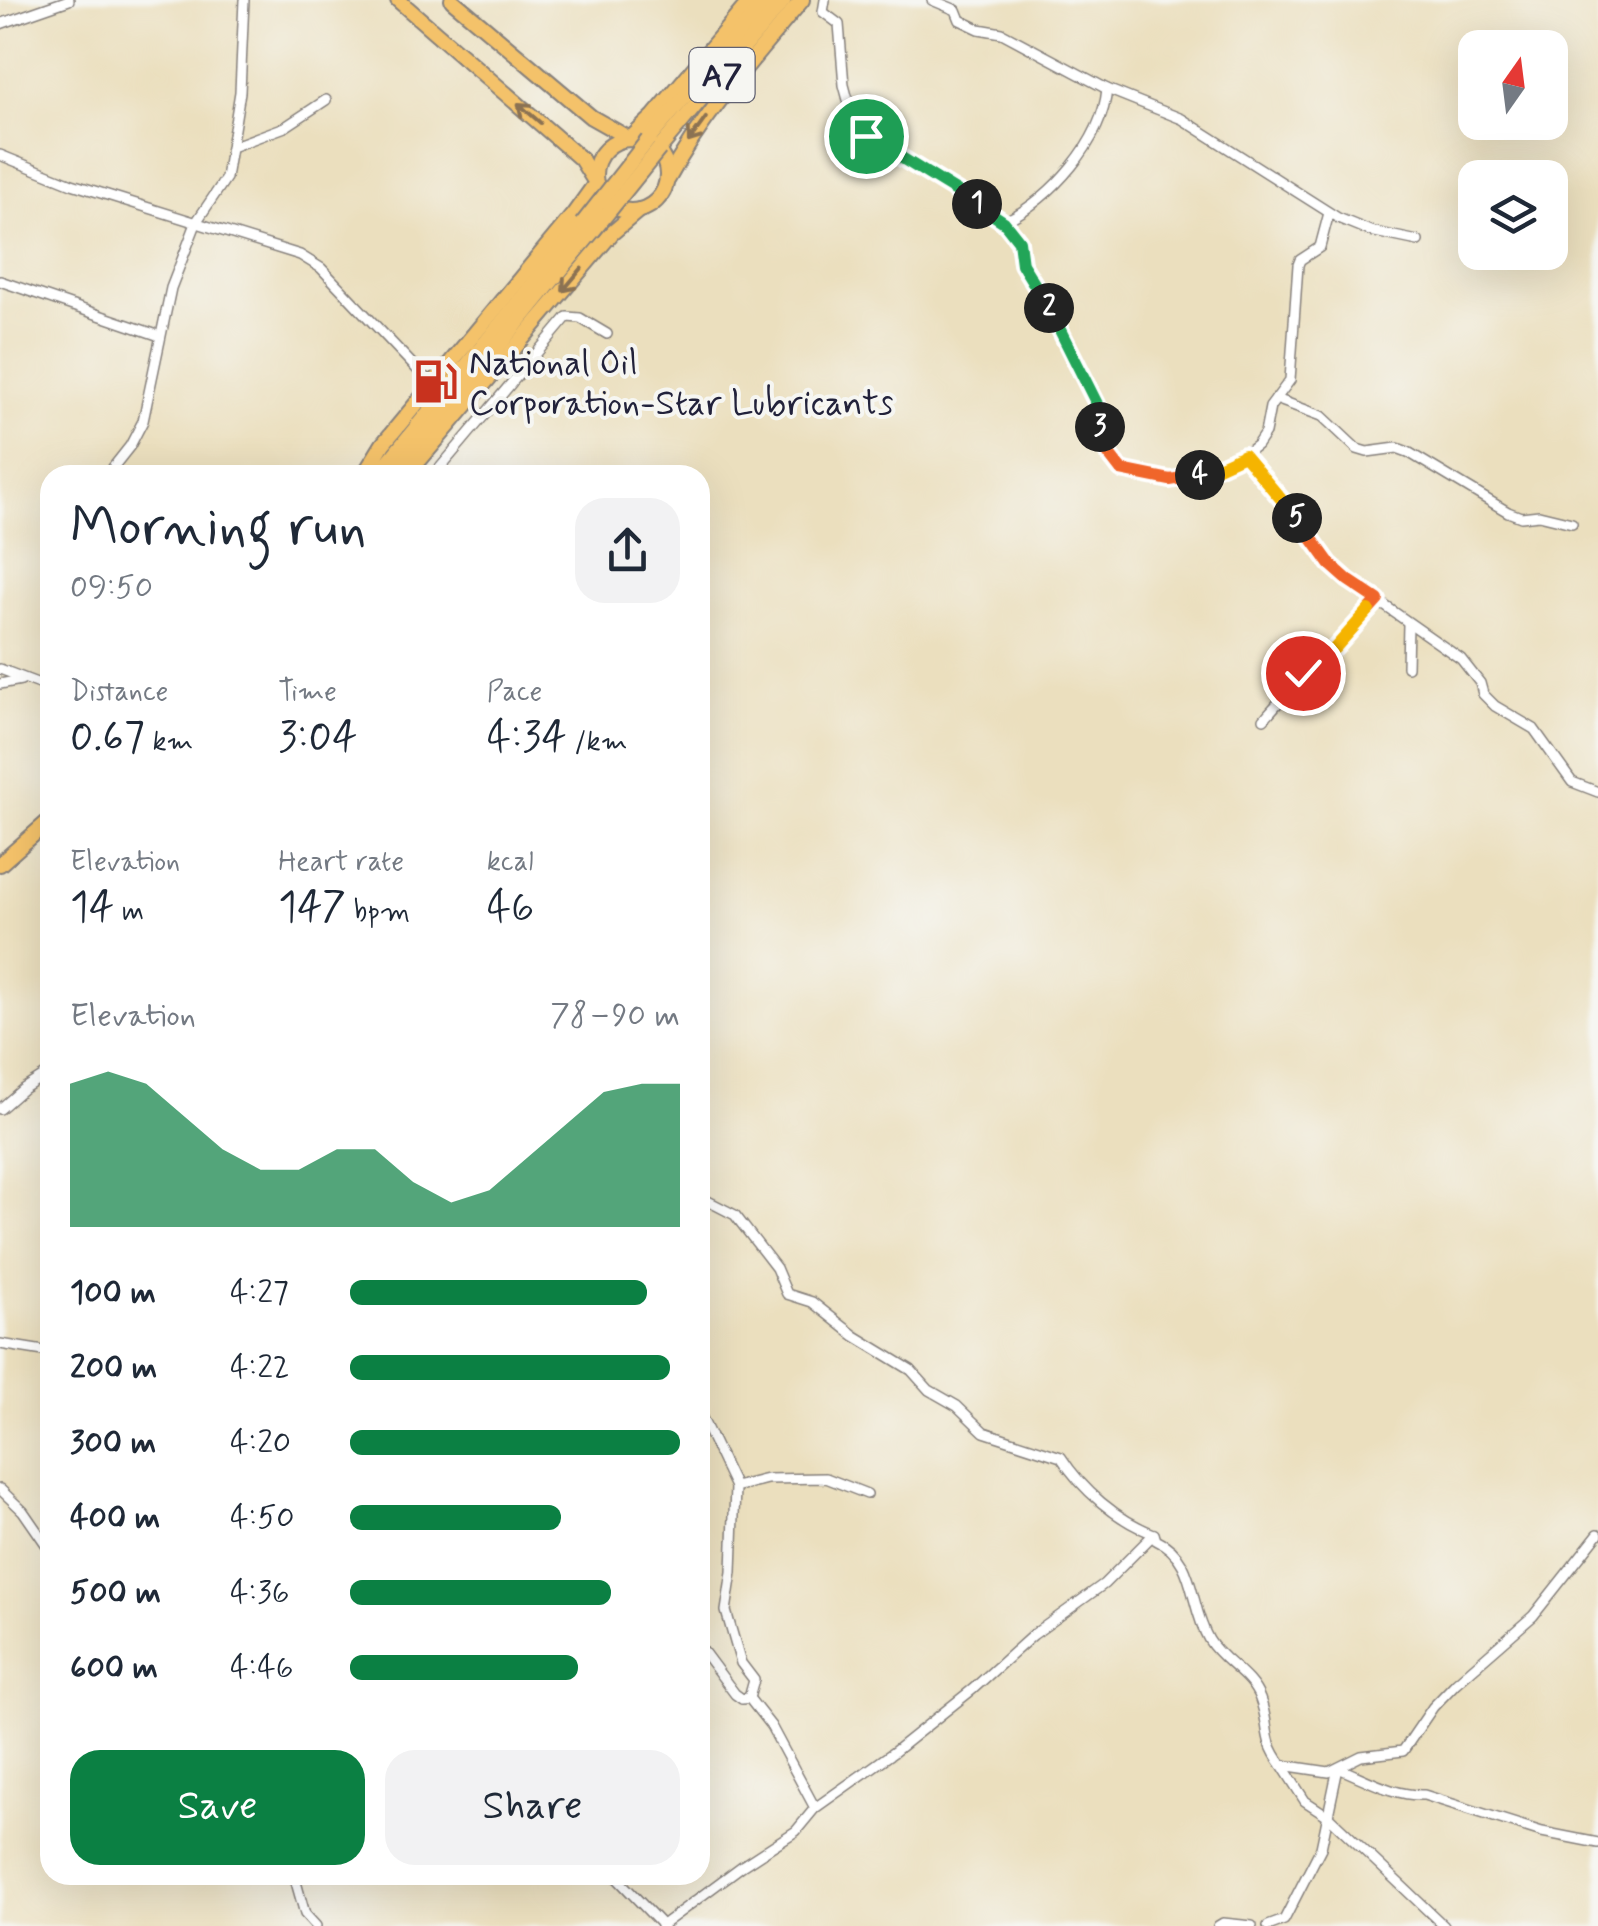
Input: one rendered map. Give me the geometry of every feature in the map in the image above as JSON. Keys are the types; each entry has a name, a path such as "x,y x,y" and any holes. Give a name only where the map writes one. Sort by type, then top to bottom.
{"highway":[{"path":"398,0 582,159 612,205 639,210"},
{"path":"452,0 591,116 656,149 664,160 667,180"},
{"path":"372,465 383,444 573,215 596,182 596,168 605,150 630,139 654,116 751,0"},
{"name":"A7","path":"401,465 648,140 767,0"},
{"name":"A7","path":"401,465 784,0"},
{"path":"402,465 612,233 657,200 686,145 802,0"},
{"path":"0,864 40,831"}],"street":[{"path":"0,24 69,0"},
{"path":"115,465 143,420 171,288 197,222 226,178 234,146 244,0"},
{"path":"825,0 823,12 839,24 844,85 851,111 866,136 1004,222 1019,241 1022,264 1097,404 1104,448 1121,470 1183,480 1244,455 1265,433 1268,410 1290,380 1298,266 1300,260 1320,247 1329,213"},
{"path":"932,0 956,10 960,20 1002,34 1107,90 1182,120 1329,213 1370,231 1418,242"},
{"path":"1004,222 1032,203 1070,166 1105,110 1107,90"},
{"path":"234,146 285,127 326,100"},
{"path":"0,155 72,184 272,244 307,259 432,385"},
{"path":"0,281 160,336"},
{"path":"442,465 567,317 580,318 607,334"},
{"path":"1276,399 1322,416 1357,449 1367,452 1397,448 1508,512 1520,517 1539,514 1572,523"},
{"path":"1244,455 1288,504 1330,564 1461,659 1495,706 1534,729 1572,782 1598,792"},
{"path":"1264,719 1303,673 1335,648 1378,600"},
{"path":"1407,666 1408,624"},
{"path":"0,669 40,685"},
{"path":"0,684 24,680"},
{"path":"0,1109 40,1078"},
{"path":"710,1202 734,1215 776,1268 787,1294 812,1302 855,1336 910,1370 929,1390 957,1406 984,1432 1061,1457 1075,1480 1134,1526 1154,1534 1185,1563 1198,1616 1210,1641 1262,1701 1268,1748 1305,1801 1328,1816 1444,1926"},
{"path":"0,1344 40,1350"},
{"path":"710,1435 735,1488 732,1572 726,1610 741,1662 754,1680 749,1698"},
{"path":"735,1488 767,1480 826,1478 867,1494"},
{"path":"0,1489 23,1511 40,1536"},
{"path":"623,1885 662,1926 796,1830 815,1808 894,1752 973,1689 1033,1634 1104,1584 1154,1534"},
{"path":"1282,1765 1328,1772 1362,1756 1403,1751 1433,1707 1456,1682 1533,1616 1598,1534"},
{"path":"710,1660 735,1694 749,1698 770,1726 815,1808"},
{"path":"1268,1926 1284,1920 1321,1848 1338,1768"},
{"path":"1338,1768 1407,1796 1424,1795 1542,1832 1598,1843"},
{"path":"297,1885 306,1914 316,1926"},
{"path":"1218,1926 1252,1926"}],"place":[{"name":"National Oil Corporation-Star Lubricants","path":"436,382"}],"route":[{"path":"866,136 1004,222 1019,241 1022,264 1097,404 1104,448 1121,470 1183,480 1244,455 1288,504 1330,564 1378,600 1348,636 1303,673"}]}
